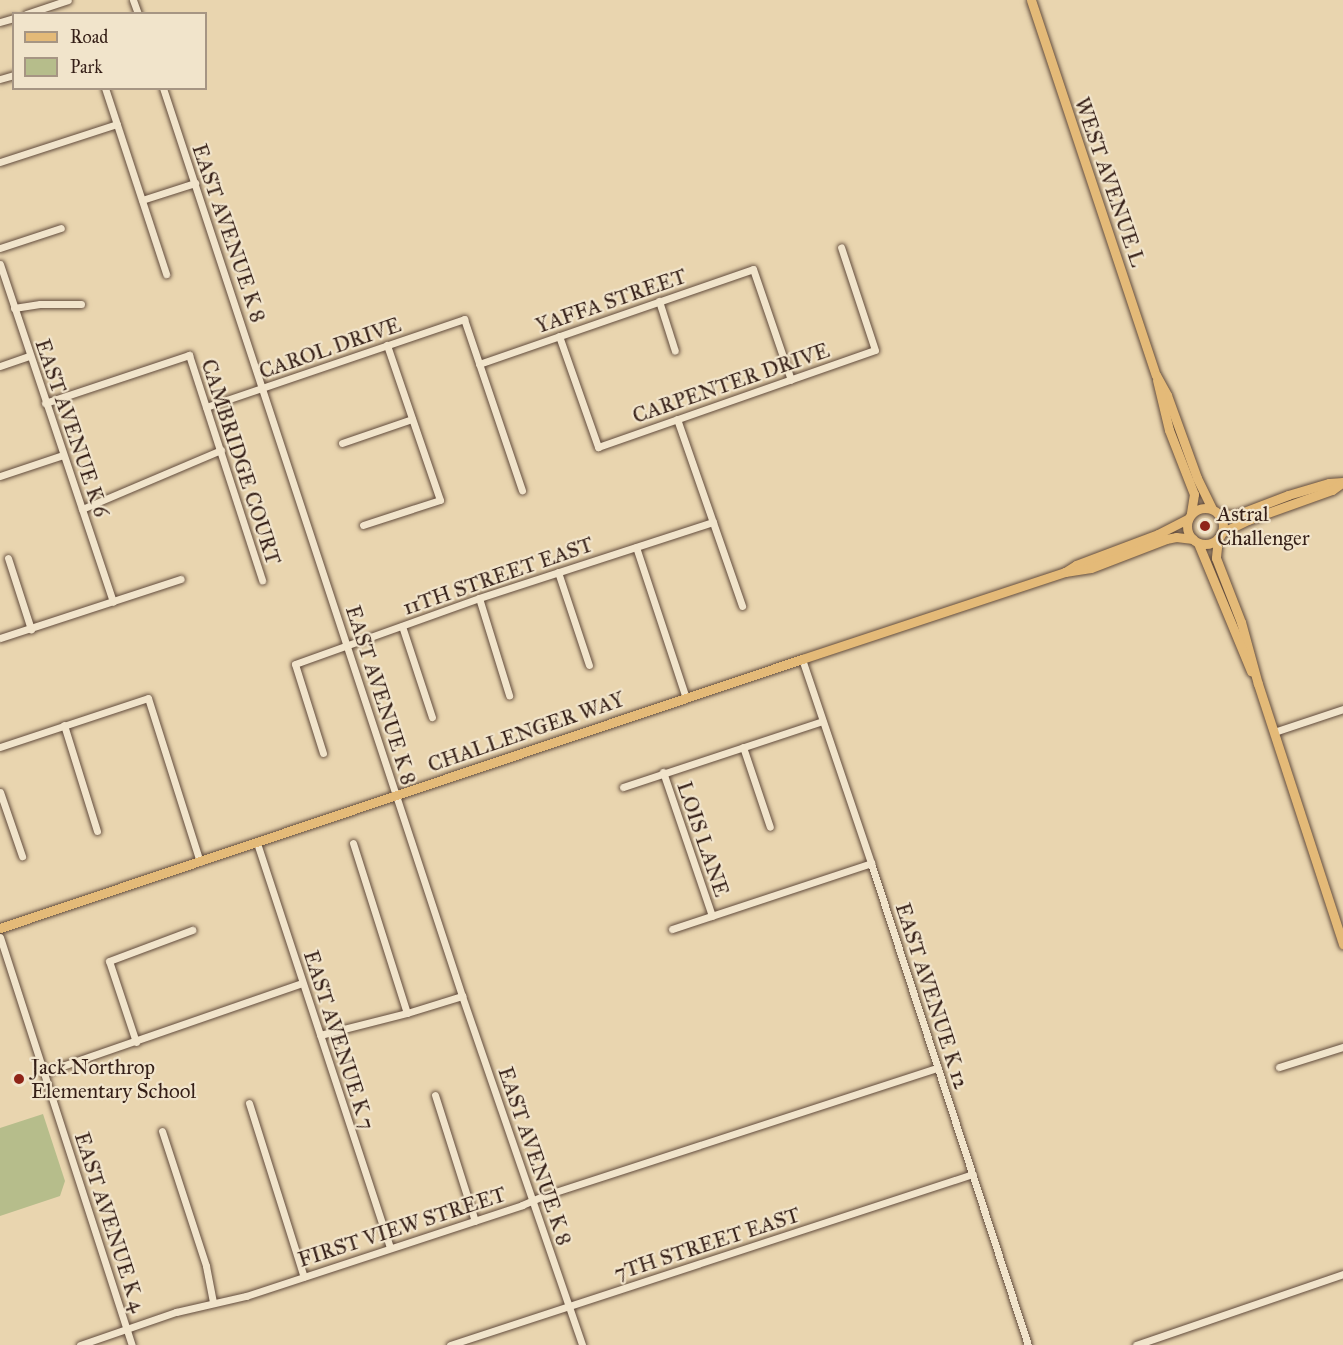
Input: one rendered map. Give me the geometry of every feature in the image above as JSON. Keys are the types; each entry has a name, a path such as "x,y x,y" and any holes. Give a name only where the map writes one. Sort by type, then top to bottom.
{"main road":[{"name":"WEST AVENUE L","path":"1031,0 1156,375 1167,395 1197,478 1215,511"},
{"name":"WEST AVENUE L","path":"1156,375 1159,398 1169,430 1194,494 1190,517"},
{"path":"1258,684 1245,660 1196,541 1187,530 1190,517 1200,508 1236,515 1288,495 1329,483 1343,482"},
{"path":"1196,541 1209,543 1248,520 1332,490 1343,482"},
{"path":"1215,511 1222,523 1216,558 1241,622 1258,684 1342,940"},
{"name":"CHALLENGER WAY","path":"1065,573 1076,565 1158,534 1190,517"},
{"name":"CHALLENGER WAY","path":"0,928 802,659 1065,573 1091,568 1174,537 1196,541"}],"street":[{"path":"32,12 68,0"},
{"path":"106,90 166,274"},
{"name":"EAST AVENUE K 8","path":"164,90 264,388 462,996 582,1345"},
{"path":"0,162 117,124"},
{"path":"142,200 195,183"},
{"path":"0,248 61,228"},
{"name":"CARPENTER DRIVE","path":"559,336 598,447 875,350 841,247"},
{"name":"EAST AVENUE K 6","path":"0,264 113,602"},
{"name":"YAFFA STREET","path":"479,363 753,269 791,380"},
{"path":"658,302 675,351"},
{"path":"14,308 51,303 81,304"},
{"name":"CAROL DRIVE","path":"206,407 464,319 479,363"},
{"path":"363,525 440,500 387,345"},
{"name":"CAMBRIDGE COURT","path":"45,403 189,355 262,580"},
{"path":"0,366 29,356"},
{"path":"479,363 522,490"},
{"path":"342,443 412,419"},
{"path":"677,419 742,606"},
{"path":"82,509 221,450"},
{"path":"0,476 63,455"},
{"name":"11TH STREET EAST","path":"323,753 295,664 479,598 713,522"},
{"path":"636,547 686,698"},
{"path":"8,558 31,629"},
{"path":"558,572 589,665"},
{"path":"0,638 181,579"},
{"path":"479,598 509,695"},
{"path":"402,626 432,717"},
{"name":"EAST AVENUE K 12","path":"802,659 871,862 1028,1345"},
{"path":"0,747 147,698 200,862"},
{"path":"1274,732 1343,709"},
{"path":"623,787 822,721"},
{"path":"64,725 97,831"},
{"path":"743,747 770,827"},
{"name":"LOIS LANE","path":"663,772 712,916"},
{"path":"0,792 22,856"},
{"name":"EAST AVENUE K 7","path":"257,843 390,1248"},
{"path":"353,843 407,1013"},
{"path":"672,929 871,862"},
{"path":"136,1042 109,961 192,930"},
{"name":"EAST AVENUE K 4","path":"0,937 132,1345"},
{"path":"45,1072 302,983"},
{"path":"320,1035 407,1013 462,996"},
{"path":"1279,1067 1343,1047"},
{"name":"FIRST VIEW STREET","path":"80,1345 213,1302 246,1296 475,1221 533,1199 938,1068"},
{"path":"435,1095 475,1221"},
{"path":"249,1103 304,1277"},
{"path":"162,1131 206,1266 213,1302"},
{"name":"7TH STREET EAST","path":"450,1345 973,1174"},
{"path":"1136,1345 1343,1274"}],"green space":[{"path":"43,1114 65,1181 60,1196 0,1216 0,1128"}],"place":[{"name":"Astral Challenger","path":"1205,526"},
{"name":"Jack Northrop Elementary School","path":"19,1079"}]}
